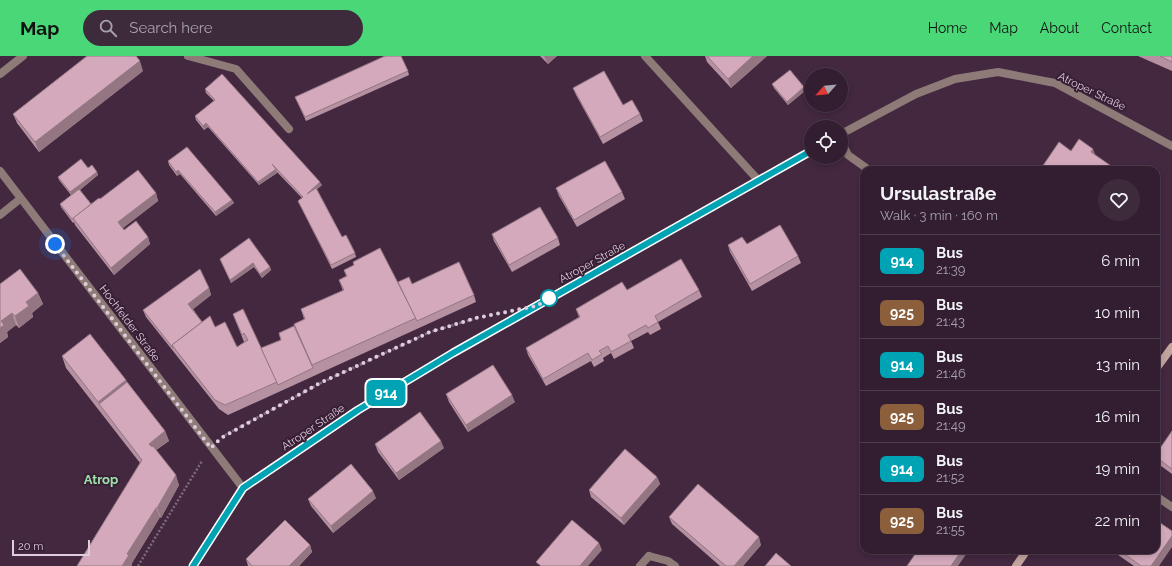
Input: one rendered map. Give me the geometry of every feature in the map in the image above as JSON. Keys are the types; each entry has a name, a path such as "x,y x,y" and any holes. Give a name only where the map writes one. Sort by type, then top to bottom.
{"street":[{"path":"0,74 23,56"},
{"path":"188,56 236,69 289,129"},
{"path":"645,56 759,181"},
{"name":"Atroper Straße","path":"848,130 916,94 955,79 998,72 1055,83 1172,146"},
{"name":"Atroper Straße","path":"195,565 243,488 358,410 453,353 804,155"},
{"path":"848,155 863,166"},
{"name":"Hochfelder Straße","path":"0,171 243,488"},
{"path":"0,215 20,199"},
{"path":"1160,364 1172,348"},
{"path":"1160,499 1172,507"},
{"path":"1016,566 1024,554"},
{"path":"640,566 649,556 668,561 675,566"}],"path":[{"path":"138,566 211,448 221,438 320,383 430,332 483,317"}],"building":[{"path":"87,56 136,56 140,61 35,142 13,114"},
{"path":"385,56 401,56 408,71 305,117 295,97"},
{"path":"707,56 753,56 728,79"},
{"path":"1160,56 1172,56 1172,62"},
{"path":"790,70 804,87 787,102 772,84"},
{"path":"604,71 623,105 632,100 640,114 600,137 573,88"},
{"path":"222,74 320,182 307,194 316,188 342,237 346,235 355,253 331,265 298,201 303,197 272,164 276,169 258,182 206,123 203,126 195,116 215,100 205,89"},
{"path":"1079,139 1093,149 1091,152 1111,166 1043,166 1059,142 1071,151"},
{"path":"187,147 232,200 215,212 178,170 176,172 168,161"},
{"path":"81,159 88,168 92,165 97,172 70,192 58,177"},
{"path":"605,161 622,192 574,220 556,188"},
{"path":"138,170 156,193 118,222 124,230 136,221 148,237 111,268 73,218"},
{"path":"79,189 91,204 72,219 60,204"},
{"path":"540,207 558,238 509,265 492,234"},
{"path":"780,225 798,256 750,284 728,245 742,237 747,244"},
{"path":"249,238 270,267 260,274 253,263 230,280 220,259"},
{"path":"380,248 416,318 312,365 294,324 305,319 301,309 344,290 339,280 347,276 344,270 354,265 353,262"},
{"path":"681,259 699,290 655,316 658,322 648,328 646,325 628,335 631,341 611,352 608,346 599,351 602,354 592,360 588,353 543,379 526,348 580,317 576,309 622,282 627,290"},
{"path":"459,262 474,295 417,321 398,282 409,277 412,284"},
{"path":"20,269 38,293 26,302 29,306 15,316 12,313 1,321 4,325 0,328 0,284"},
{"path":"200,269 209,288 188,304 202,322 172,345 173,348 143,310"},
{"path":"243,309 277,382 225,405 215,400 172,345 210,316 215,327 225,322 237,347 248,340 244,333 242,335 233,314"},
{"path":"294,326 313,368 278,385 261,348 281,340 279,333"},
{"path":"90,334 126,380 98,402 62,356"},
{"path":"493,365 512,395 466,425 446,394"},
{"path":"127,382 165,431 149,444 152,447 153,446 176,475 157,508 127,554 129,555 122,566 77,566 142,460 99,404"},
{"path":"420,412 441,441 396,473 375,444"},
{"path":"1172,431 1172,469 1160,460 1160,448"},
{"path":"625,449 657,477 621,518 589,490"},
{"path":"351,464 373,491 331,526 308,499"},
{"path":"698,484 759,537 734,566 726,566 669,517"},
{"path":"285,520 310,545 289,566 252,566 246,559"},
{"path":"572,520 599,543 580,566 541,566 536,562"},
{"path":"1160,523 1172,531 1172,536 1160,553"},
{"path":"776,553 791,566 765,566"},
{"path":"915,554 959,554 951,566 907,566"},
{"path":"1124,554 1159,554 1151,566 1141,566"}],"bus line":[{"name":"914","path":"193,566 243,488 358,410 453,353 804,155"}],"district":[{"name":"Atrop","path":"101,479"}],"route":[{"path":"55,244 211,448 221,438 320,383 430,332 476,318 536,306 551,298 549,298"}]}
